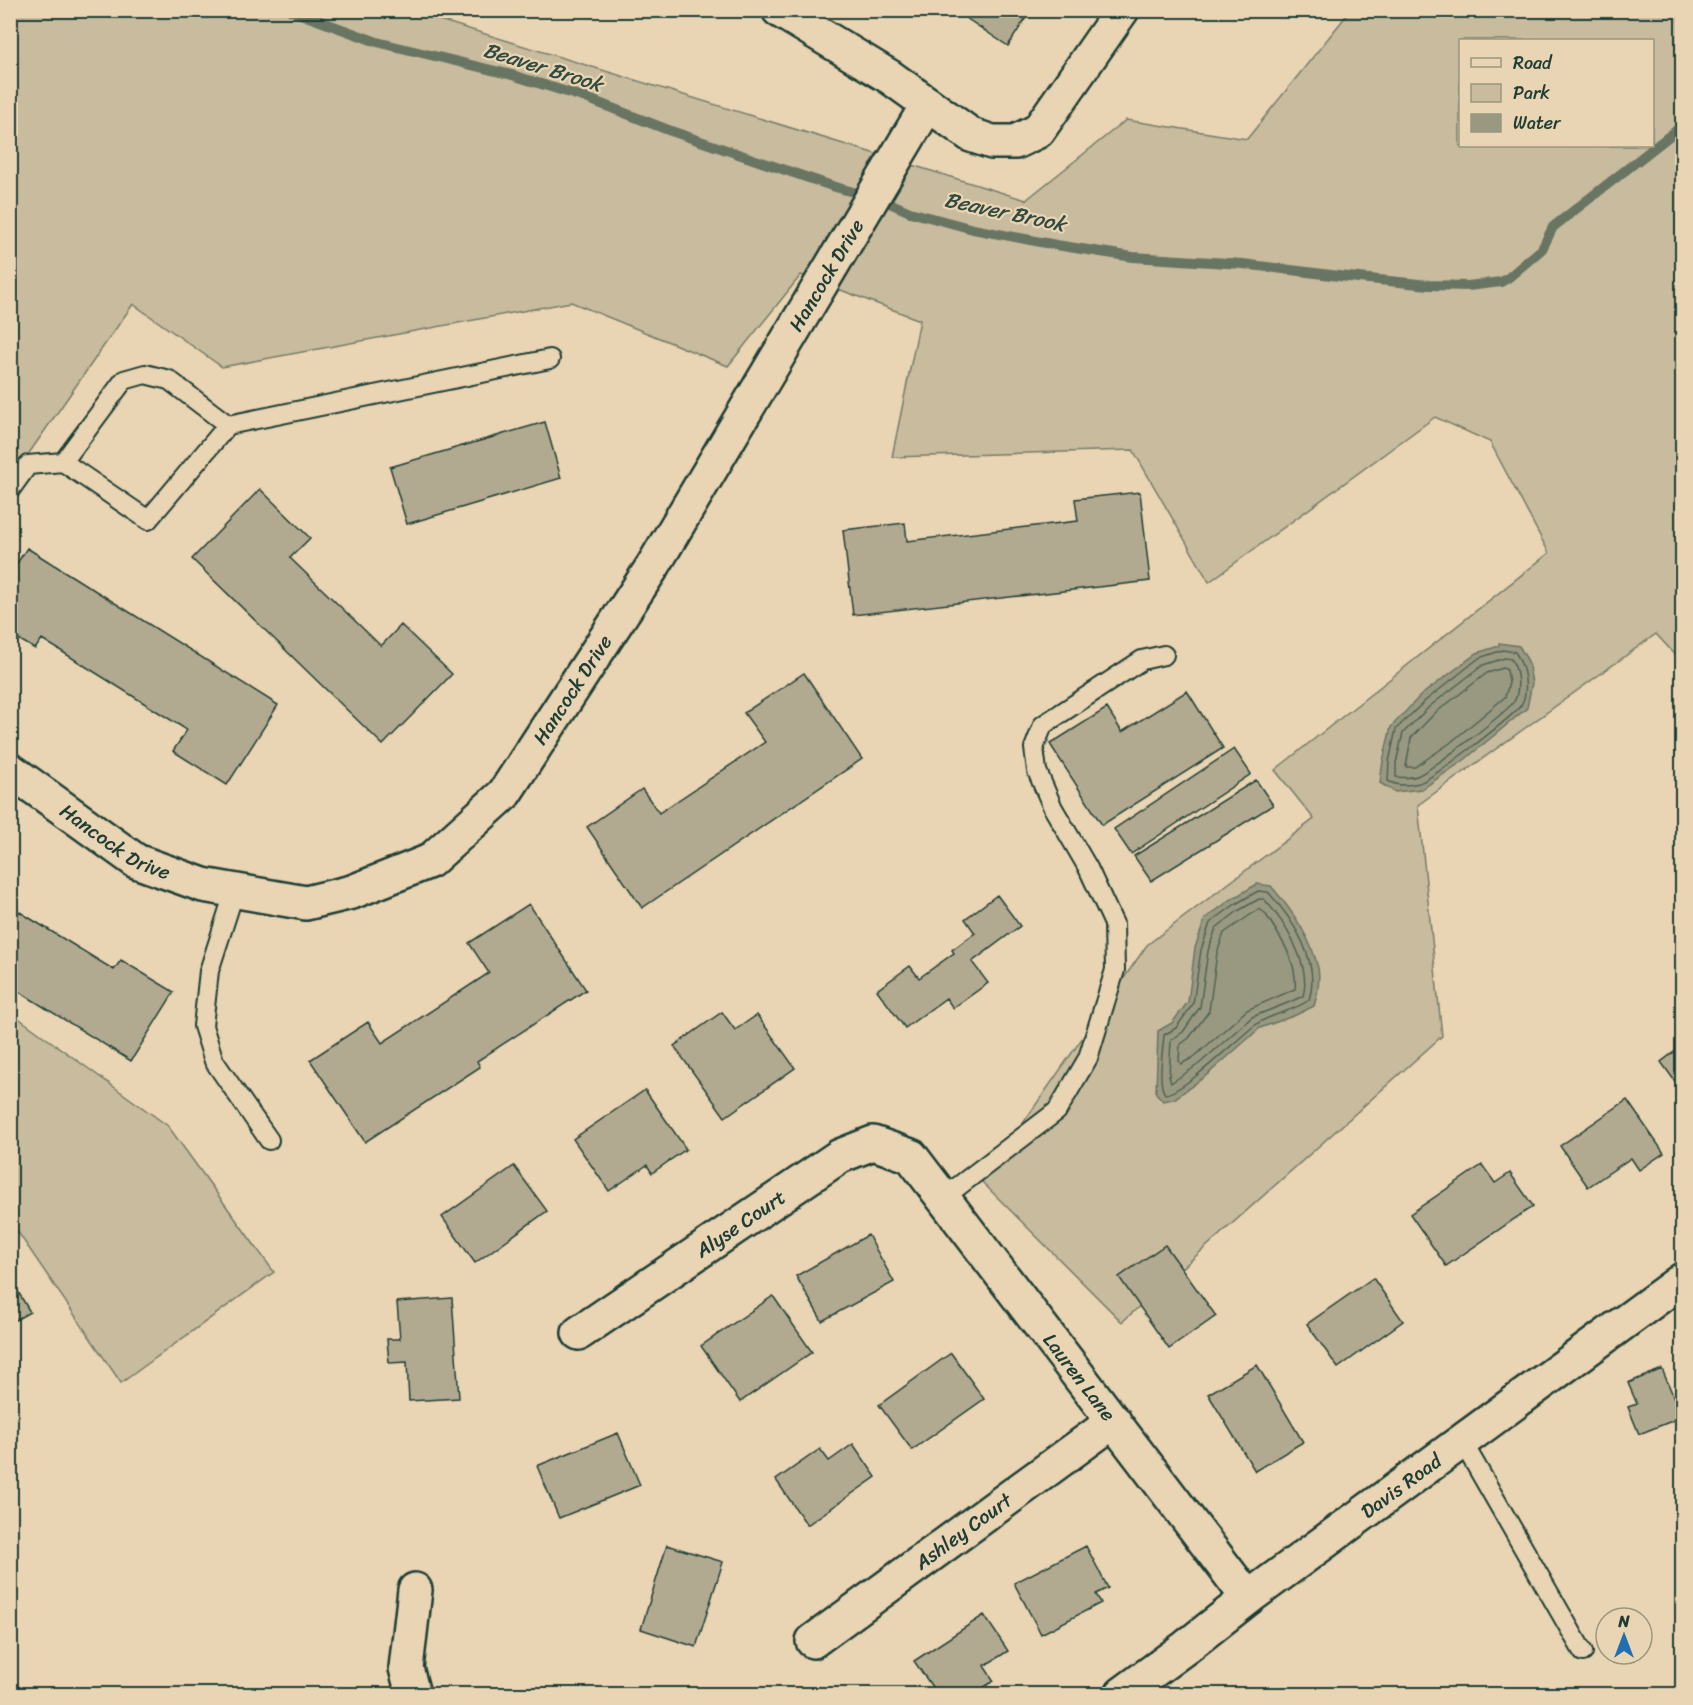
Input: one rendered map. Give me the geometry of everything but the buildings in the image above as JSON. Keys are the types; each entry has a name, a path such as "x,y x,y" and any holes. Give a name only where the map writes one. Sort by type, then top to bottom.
{"street":[{"path":"779,10 890,77 970,135 992,142 1016,142 1038,131 1122,10"},
{"name":"Hancock Drive","path":"10,770 135,861 203,885 306,903 352,892 430,861 504,794 653,566 928,104"},
{"name":"Alyse Court","path":"579,1333 840,1156 873,1143 910,1156"},
{"name":"Lauren Lane","path":"910,1156 1248,1598"},
{"name":"Davis Road","path":"1122,1695 1248,1598 1683,1280"},
{"name":"Ashley Court","path":"813,1641 1114,1422"},
{"path":"413,1695 406,1668 415,1590"}],"lane":[{"path":"10,490 28,465 63,462 148,520 228,425 550,359"},
{"path":"63,462 124,381 145,375 170,381 228,425"},
{"path":"943,1198 1057,1111 1088,1058 1115,970 1114,924 1088,868 1053,808 1037,771 1034,748 1043,725 1142,660 1164,656"},
{"path":"235,890 209,971 203,1026 214,1061 268,1140"},
{"path":"1462,1441 1583,1652"}],"green space":[{"path":"11,11 410,11 1026,200 1126,120 1247,139 1350,11 1682,11 1682,662 1656,634 1418,805 1442,1036 1122,1322 982,1182 1147,945 1314,819 1275,770 1549,553 1490,442 1435,417 1209,582 1133,450 892,457 920,320 801,275 728,366 571,302 222,367 133,304 11,479"},
{"path":"10,1012 168,1126 274,1272 121,1383 11,1222"}],"water":[{"path":"1499,643 1519,646 1528,661 1532,683 1527,708 1463,761 1422,789 1395,792 1380,783 1391,727 1420,696 1477,653 1499,646"},
{"path":"1257,884 1271,886 1293,914 1311,946 1319,973 1314,1006 1260,1028 1207,1075 1174,1099 1163,1101 1156,1093 1158,1031 1172,1023 1188,1002 1195,948 1205,919 1230,900"}],"waterway":[{"name":"Beaver Brook","path":"290,10 377,42 512,75 586,98 671,131 832,186 885,201 910,212 973,229 1133,257 1243,264 1429,285 1468,286 1501,282 1508,278 1542,249 1553,227 1682,126"}]}
